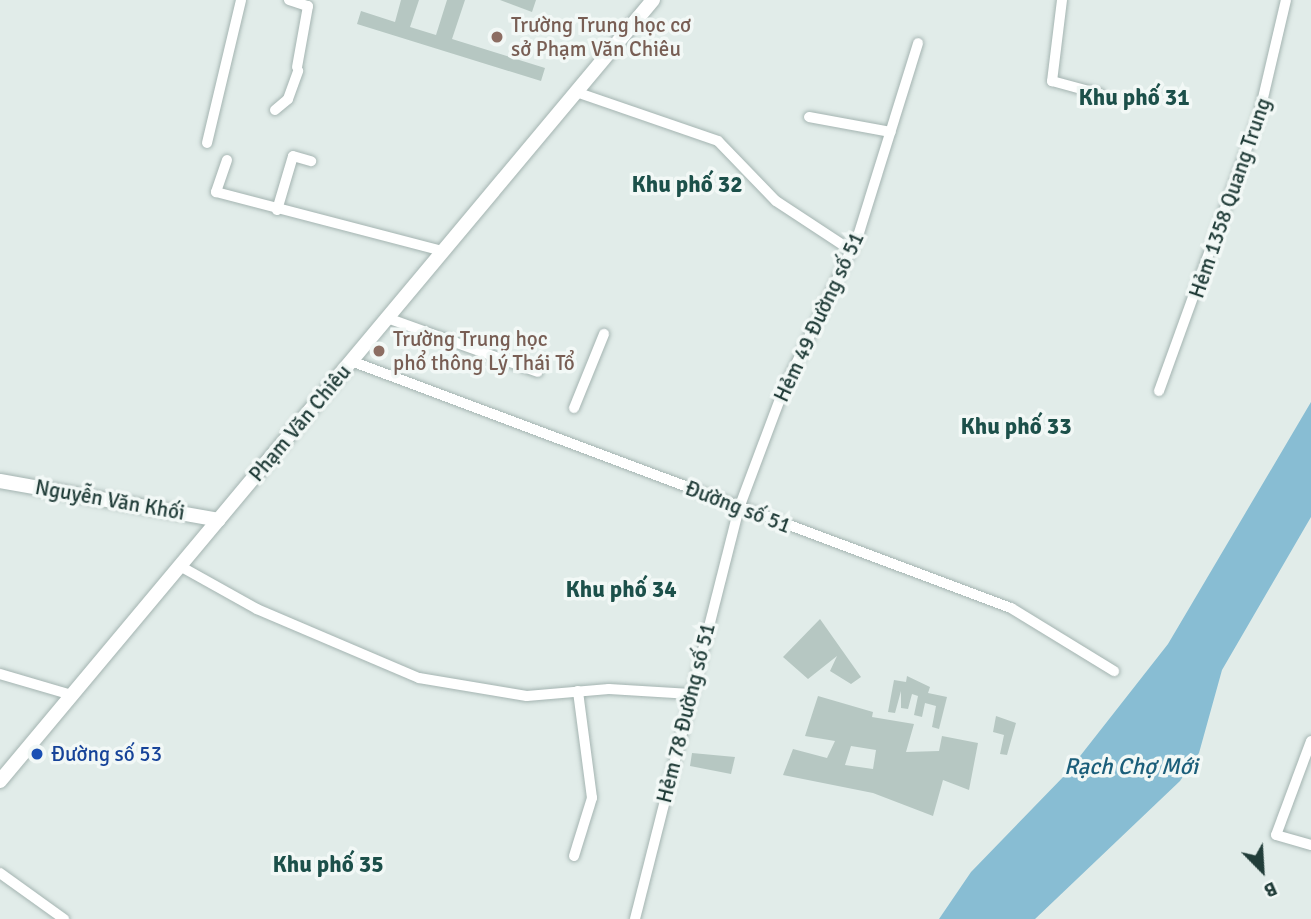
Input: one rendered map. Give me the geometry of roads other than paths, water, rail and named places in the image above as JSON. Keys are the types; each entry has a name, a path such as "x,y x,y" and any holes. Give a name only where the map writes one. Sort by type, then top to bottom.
{"main road":[{"name":"Phạm Văn Chiêu","path":"0,781 653,0"},
{"name":"Nguyễn Văn Khối","path":"0,481 219,520"}],"street":[{"path":"207,143 241,0"},
{"path":"275,110 288,99 297,69 308,6 289,0"},
{"path":"1062,0 1052,81 1100,94"},
{"name":"Hẻm 1358 Quang Trung","path":"1159,391 1262,105 1286,0"},
{"name":"Hẻm 49 Đường số 51","path":"739,508 783,391 852,251 918,43"},
{"path":"576,92 718,141 776,201 852,251"},
{"path":"809,117 891,132"},
{"path":"277,211 293,156 311,161"},
{"path":"227,160 216,192 277,211 443,251"},
{"path":"387,318 538,372"},
{"path":"574,408 604,334"},
{"name":"Đường số 51","path":"351,361 1011,608 1114,671"},
{"name":"Hẻm 78 Đường số 51","path":"635,919 739,508"},
{"path":"180,566 257,609 419,678 494,695 578,691 691,694"},
{"path":"0,674 72,695"},
{"path":"574,856 592,798 578,691"},
{"path":"1311,741 1276,835 1311,845"},
{"path":"0,873 64,919"}],"water":[{"name":"Rạch Chợ Mới","path":"1311,402 1311,517 1222,670 1199,753 1180,781 1035,919 939,919 971,872 1066,774 1168,644"}],"place":[{"name":"Trường Trung học cơ sở Phạm Văn Chiêu","path":"497,37"},
{"name":"Trường Trung học phổ thông Lý Thái Tổ","path":"379,351"},
{"name":"Đường số 53","path":"37,754"}],"district":[{"name":"Khu phố 31","path":"1134,98"},
{"name":"Khu phố 32","path":"687,185"},
{"name":"Khu phố 33","path":"1016,427"},
{"name":"Khu phố 34","path":"621,590"},
{"name":"Khu phố 35","path":"328,865"}]}
